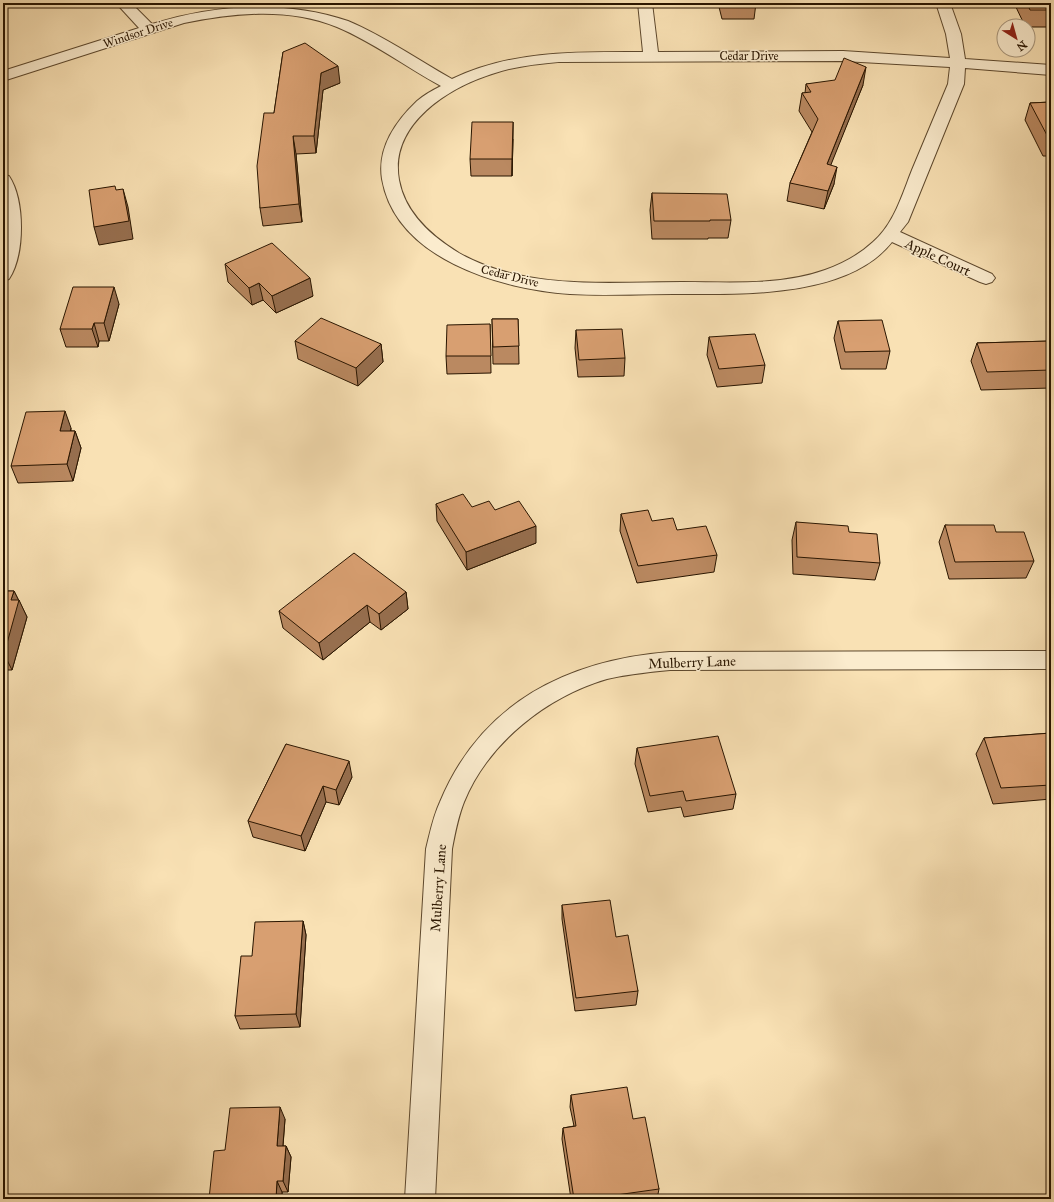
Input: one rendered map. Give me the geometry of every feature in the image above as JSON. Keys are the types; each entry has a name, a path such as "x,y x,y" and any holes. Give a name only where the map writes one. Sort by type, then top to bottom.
{"street":[{"path":"124,3 149,29"},
{"path":"645,3 651,56"},
{"path":"943,3 956,39 959,63"},
{"name":"Windsor Drive","path":"3,76 181,19 211,13 255,9 292,11 337,22 355,30 451,85"},
{"name":"Cedar Drive","path":"959,63 956,84 899,222 891,235 872,254 845,269 813,280 789,285 751,288 570,288 541,284 499,275 474,266 451,255 423,236 408,221 398,205 391,188 388,172 391,148 402,126 414,112 428,99 451,85 476,74 526,60 559,57 843,56 959,63 1051,70"},
{"path":"3,180 6,186 12,213 12,242 3,275"},
{"name":"Apple Court","path":"891,235 986,278"},
{"name":"Mulberry Lane","path":"420,1199 439,849 451,804 473,762 493,738 528,707 569,684 599,672 658,662 1051,660"}],"building":[{"path":"1027,3 1051,3 1051,10 1030,10"},
{"path":"305,43 338,66 321,73 314,136 293,136 299,204 260,208 257,166 264,113 274,113 283,52"},
{"path":"844,58 866,67 827,164 837,167 828,191 790,183 818,119 802,93 811,92 806,84 835,80"},
{"path":"1051,102 1051,139 1049,139 1030,103"},
{"path":"472,122 513,122 512,159 470,159"},
{"path":"115,186 116,190 123,189 129,221 94,227 89,190"},
{"path":"652,193 727,194 731,220 654,221"},
{"path":"272,243 310,278 272,296 259,283 249,288 225,264"},
{"path":"73,287 114,287 104,323 94,323 92,329 60,329"},
{"path":"321,318 381,344 356,368 295,341"},
{"path":"492,319 518,319 519,346 493,347"},
{"path":"882,320 890,351 845,352 838,321"},
{"path":"490,324 491,356 446,356 447,325"},
{"path":"622,329 625,358 579,360 576,330"},
{"path":"755,334 765,365 719,369 709,337"},
{"path":"1051,341 1051,370 987,372 977,343"},
{"path":"65,411 60,431 75,431 67,464 11,466 26,412"},
{"path":"463,494 472,507 489,501 495,510 519,501 536,526 466,552 436,504"},
{"path":"648,510 652,521 673,518 677,530 706,526 717,555 638,566 621,514"},
{"path":"796,522 848,526 849,532 877,534 880,563 797,557"},
{"path":"945,525 994,525 996,532 1024,532 1034,561 955,562"},
{"path":"354,553 406,592 379,614 367,605 319,643 279,611"},
{"path":"3,591 14,591 11,600 19,600 4,654 3,654"},
{"path":"1051,733 1051,785 1001,788 984,738"},
{"path":"718,736 736,794 686,801 683,791 650,796 637,748"},
{"path":"286,744 349,761 336,790 323,786 301,836 248,821"},
{"path":"610,900 616,937 628,935 638,991 576,998 562,905"},
{"path":"303,921 296,1014 235,1016 241,956 252,956 255,922"},
{"path":"627,1087 633,1119 645,1117 659,1189 602,1197 602,1199 574,1199 563,1128 576,1126 571,1095"},
{"path":"280,1107 277,1146 286,1146 283,1181 277,1181 276,1199 209,1199 214,1151 225,1150 230,1108"}]}
